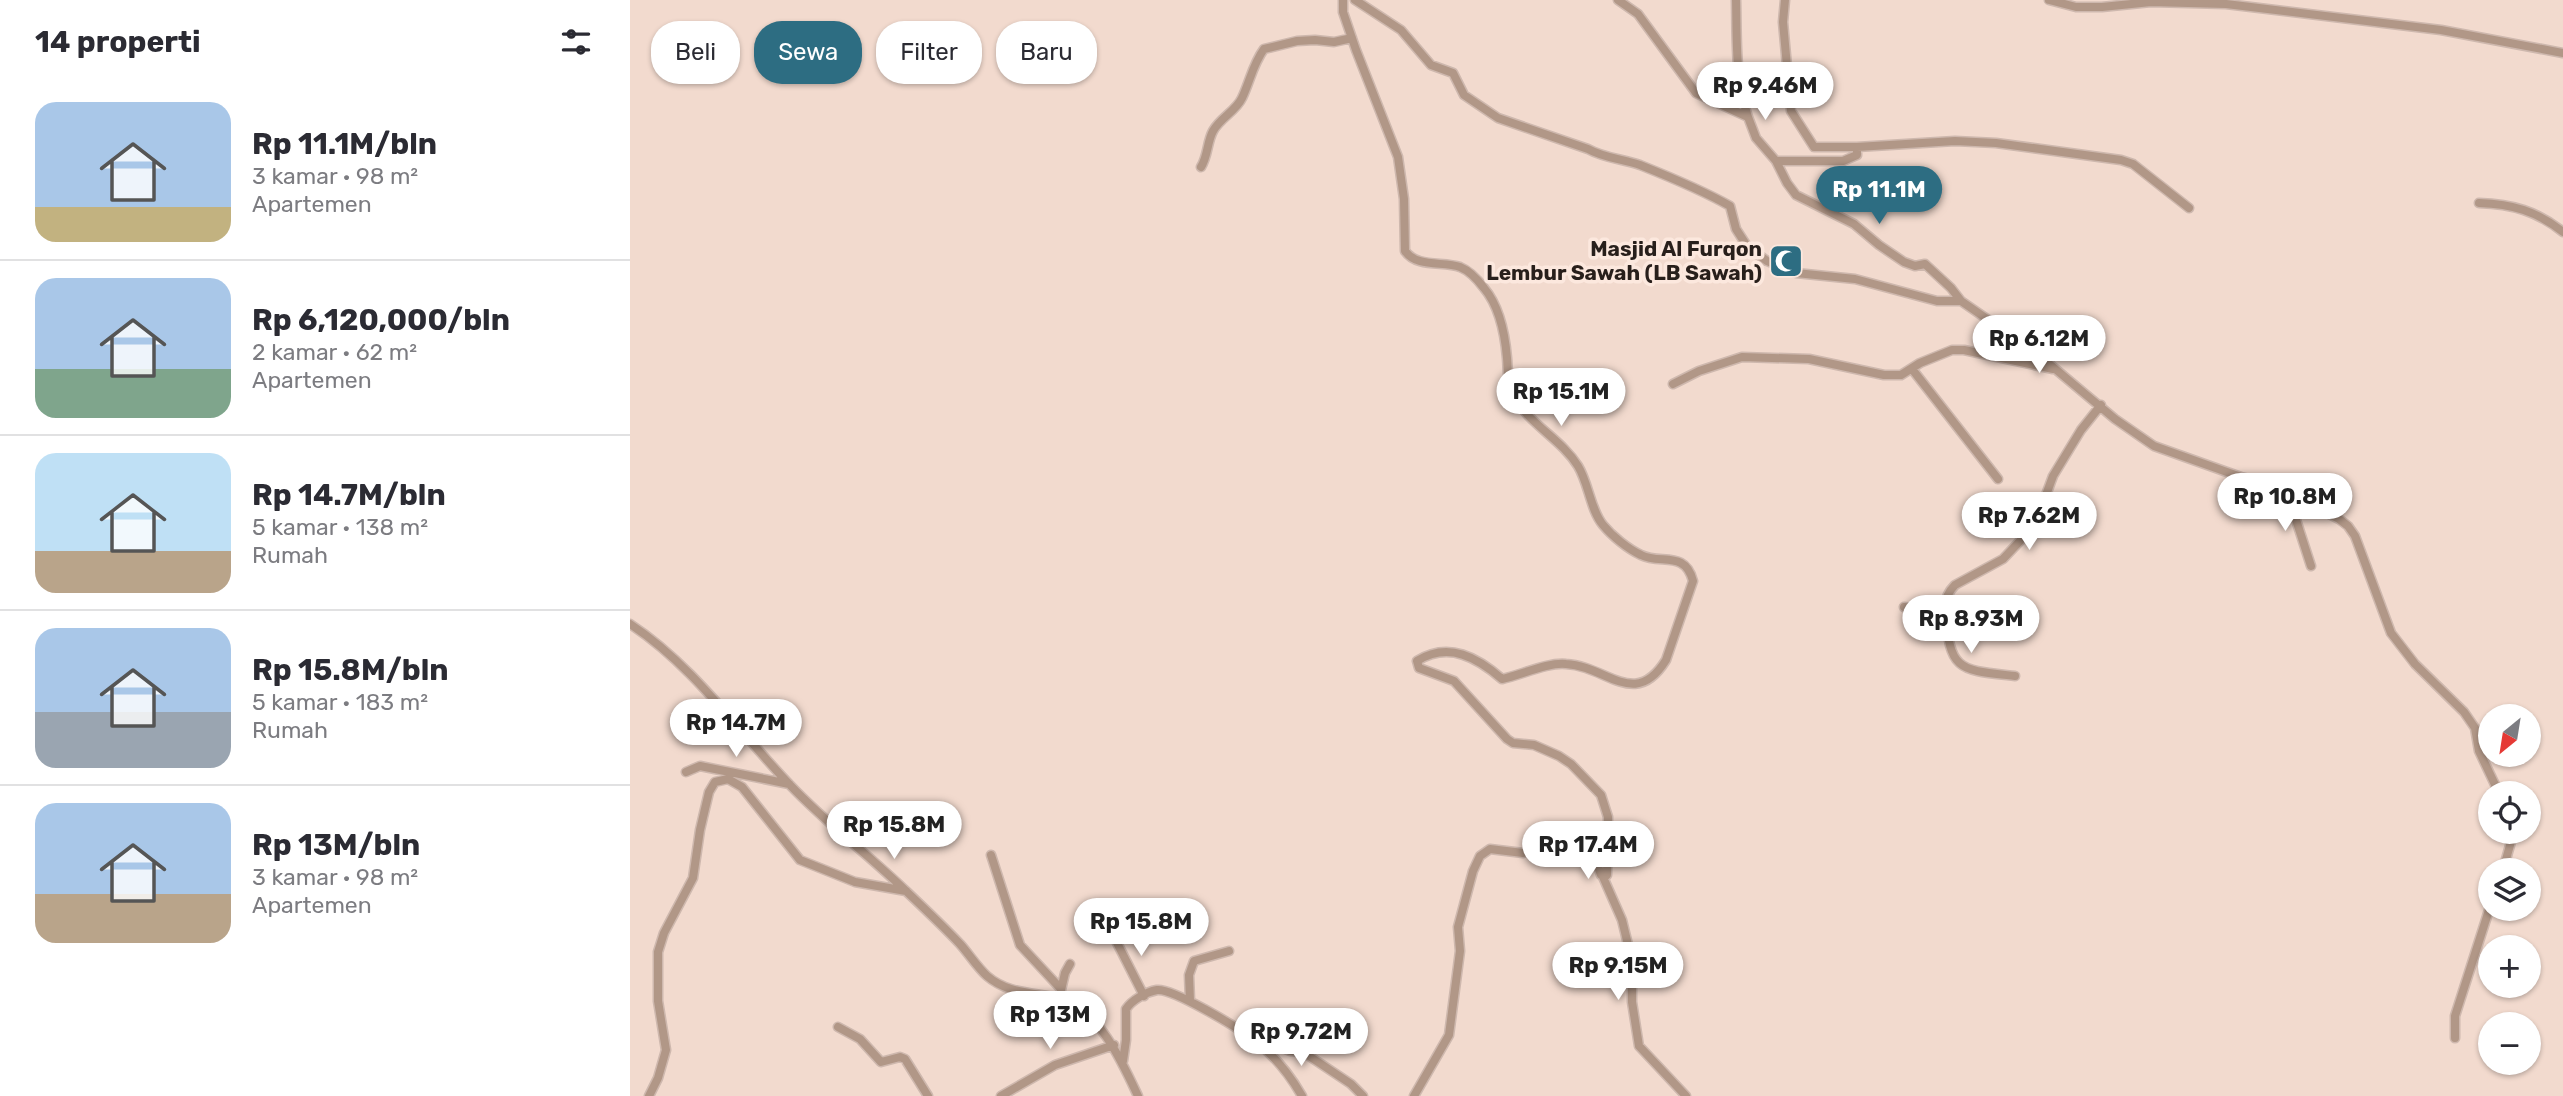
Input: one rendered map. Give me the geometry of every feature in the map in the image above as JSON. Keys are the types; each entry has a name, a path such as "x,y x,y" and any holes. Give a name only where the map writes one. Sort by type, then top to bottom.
{"street":[{"path":"1343,0 1343,12 1352,38 1398,157 1404,199 1405,251 1414,260 1460,267 1474,276 1485,289 1497,312 1506,340 1511,390 1532,420 1565,450 1578,466 1601,522 1637,553 1649,558 1678,562 1692,575 1693,587 1666,660 1660,670 1644,682 1627,684 1566,664 1503,679 1482,662 1467,655 1444,653 1417,661 1419,668 1454,681 1507,739 1513,743 1534,745 1559,756 1571,764 1601,795 1608,817 1607,875 1603,877"},
{"path":"1355,0 1401,30 1431,65 1453,73 1464,96 1498,118 1598,154 1637,164 1711,195 1730,206 1736,229 1747,246 1767,261 1796,273 1855,279 1937,301 1961,300"},
{"path":"1618,0 1638,14 1696,93 1748,117"},
{"path":"1736,0 1741,96 1756,138 1776,161 1796,195 1854,224 1905,262 1914,266 1925,264 1961,300 2001,327 2124,426 2154,446 2287,492 2314,504 2348,526 2355,536 2391,633 2415,664 2464,712 2475,728 2479,751 2493,781"},
{"path":"1785,0 1783,22 1791,111 1814,148 1955,141 1996,143 2121,160 2133,164 2189,208"},
{"path":"2049,0 2076,7 2102,8 2151,2 2226,4 2441,30 2563,53"},
{"path":"1201,167 1211,135 1220,120 1241,101 1256,60 1264,49 1297,41 1334,42 1352,38"},
{"path":"1776,161 1843,161 1857,155 1857,147"},
{"path":"2479,203 2514,206 2563,232"},
{"path":"1673,384 1699,371 1742,356 1809,359 1884,375 1901,375 1920,363 1952,350 1964,350 2056,369"},
{"path":"1912,369 1998,479"},
{"path":"2015,676 1977,673 1960,665 1947,642 1945,604 1949,591 1955,585 2003,559 2020,541 2039,514 2053,476 2081,430 2101,405"},
{"path":"2287,492 2311,566"},
{"path":"1905,607 1946,612"},
{"path":"630,624 659,646 738,725 789,784 906,891 961,945 986,975 1004,988 1064,999 1087,1014 1114,1045 1138,1096"},
{"path":"686,772 700,766 789,784"},
{"path":"649,1096 658,1078 666,1050 658,1001 658,952 664,933 694,878 700,830 709,792 715,782 728,779 742,787 800,860 855,882 906,891"},
{"path":"1414,1096 1449,1035 1460,951 1458,927 1473,871 1483,853 1494,849 1523,853 1578,838 1591,845 1622,919 1632,961 1632,1003 1639,1046 1686,1096"},
{"path":"991,855 1020,945 1061,989 1064,999"},
{"path":"2455,1038 2455,1016 2486,921"},
{"path":"1112,933 1144,996"},
{"path":"1190,1001 1189,975 1194,961 1229,951"},
{"path":"1061,989 1070,964"},
{"path":"1123,1064 1126,1009 1134,999 1159,990 1190,1001 1254,1039 1291,1077 1302,1096"},
{"path":"838,1027 860,1039 881,1062 900,1057 905,1059 928,1096"},
{"path":"1254,1039 1262,1039 1290,1051 1303,1052 1351,1084 1363,1096"},
{"path":"1001,1096 1055,1065 1114,1045"}],"place":[{"name":"Masjid Al Furqon Lembur Sawah (LB Sawah)","path":"1786,261"}]}
